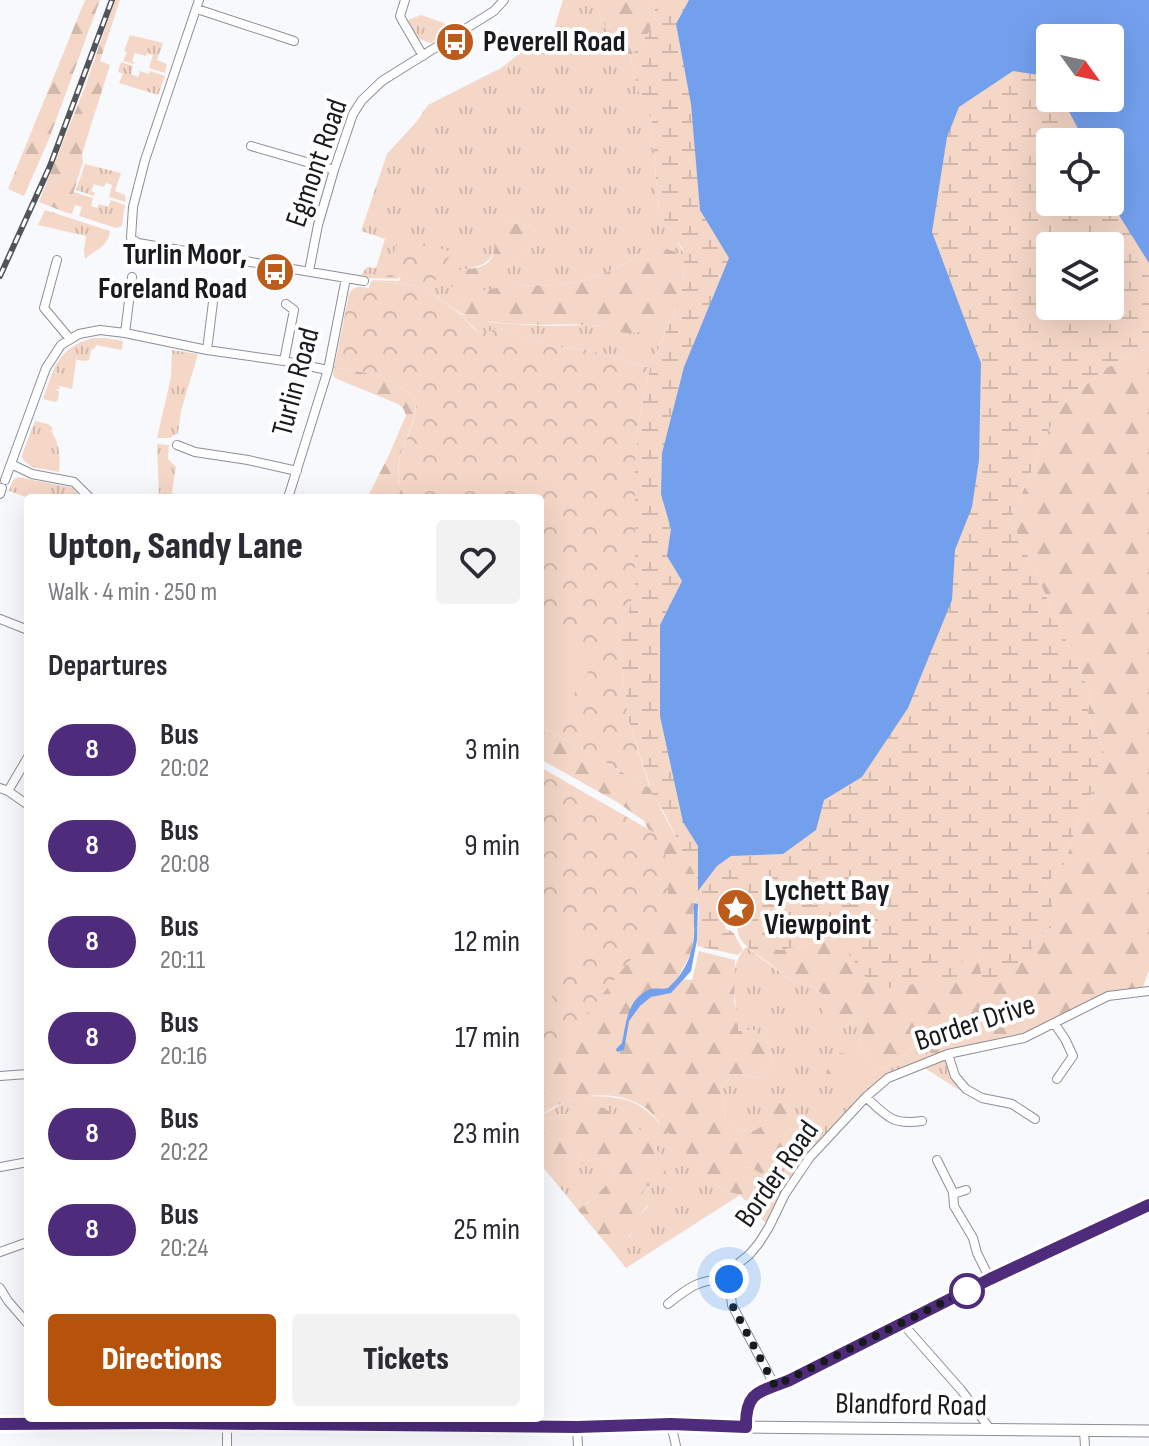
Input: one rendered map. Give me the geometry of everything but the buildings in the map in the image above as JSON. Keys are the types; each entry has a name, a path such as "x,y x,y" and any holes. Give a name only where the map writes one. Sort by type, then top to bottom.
{"main road":[{"name":"Blandford Road","path":"0,1424 82,1422"},
{"name":"Blandford Road","path":"196,1422 577,1427 671,1424 1149,1431"}],"street":[{"path":"405,0 400,16 423,56"},
{"name":"Egmont Road","path":"309,271 334,170 353,114 362,100 382,81 494,11 504,0"},
{"path":"294,41 198,4 145,160 133,207 131,238 138,243 364,281"},
{"path":"251,146 334,170"},
{"path":"57,260 44,308 70,339"},
{"path":"125,333 132,277"},
{"name":"Turlin Road","path":"289,494 328,370 346,278"},
{"path":"207,350 214,294"},
{"path":"286,304 294,310"},
{"path":"294,310 305,306"},
{"path":"284,361 294,310"},
{"path":"2,487 46,368 56,352 70,339 88,331 125,333 328,370"},
{"path":"177,445 195,452 297,471"},
{"path":"11,464 32,474 74,482 86,494"},
{"path":"0,619 24,628"},
{"path":"24,762 4,789 24,802"},
{"name":"Border Drive","path":"866,1097 888,1078 948,1054 1024,1038 1108,996 1149,991"},
{"path":"1054,1023 1073,1056 1057,1079"},
{"path":"948,1054 955,1076 966,1089 982,1098 1012,1104 1035,1119"},
{"path":"0,1076 24,1074"},
{"path":"866,1097 883,1113 901,1123 922,1121"},
{"name":"Border Road","path":"729,1279 740,1262 759,1243 785,1194 810,1157 866,1097"},
{"path":"937,1160 953,1194 954,1206 973,1238 990,1279"},
{"path":"0,1167 24,1163"},
{"path":"953,1194 966,1190"},
{"path":"746,1427 747,1408 758,1391 775,1386 990,1279 1149,1205"},
{"path":"0,1252 24,1243"},
{"path":"668,1304 687,1288 712,1279 729,1279 732,1305 775,1386"},
{"path":"0,1288 24,1320"},
{"path":"902,1323 962,1391 990,1429"},
{"path":"227,1424 227,1446"},
{"path":"671,1424 676,1446"},
{"path":"577,1427 578,1446"},
{"path":"1084,1431 1085,1446"}],"green space":[{"path":"85,0 100,0 49,139 24,196 8,189"},
{"path":"115,0 120,0 100,61 110,65 67,213 39,202 85,87"},
{"path":"563,0 593,0 604,24 631,57 637,87 651,117 659,212 674,233 684,255 658,247 645,250 624,264 579,282 511,286 460,302 454,309 429,291 413,285 373,281 399,281 401,277 427,283 451,253 399,236 387,277 398,279 365,278 361,275 367,267 376,268 385,239 361,231 387,154 428,105 501,68 533,43 549,45","holes":["504,223 523,224 534,229 536,241 518,260 488,280 451,287 461,270 488,261"]},
{"path":"593,0 653,0 652,24 631,57 604,24"},
{"path":"653,0 1149,0 1149,348 1108,367 1067,400 1054,418 1011,519 1090,693 1088,714 1103,749 1106,765 1078,820 1065,863 1045,885 1052,900 1052,927 1037,938 1026,960 984,984 976,954 966,954 956,978 875,990 837,938 781,950 767,948 761,957 739,936 738,926 744,907 740,901 733,900 725,910 724,921 726,929 733,932 743,950 738,955 697,946 698,880 653,795 629,722 618,640 635,583 638,423 650,368 679,301 684,274 682,248 659,212 651,117 637,88 631,57 650,31 654,17"},
{"path":"421,15 444,23 449,32 431,43 417,38 408,20"},
{"path":"130,35 163,43 157,60 167,64 165,73 149,68 153,55 148,53 146,56 135,53 134,64 123,61"},
{"path":"121,62 133,66 131,74 138,77 140,71 165,76 158,95 119,83 123,74 118,72"},
{"path":"85,164 121,173 115,191 125,195 126,202 109,197 112,185 106,183 104,187 94,184 91,191 95,193 94,196 76,190"},
{"path":"73,192 93,198 91,206 97,208 99,204 108,207 111,200 125,205 122,226 116,228 79,216 82,207 75,205 72,214 67,213"},
{"path":"45,210 110,231 109,236 85,259 86,236 38,225"},
{"path":"504,223 523,224 534,229 536,241 509,268 487,280 451,287 452,279 459,271 480,267 491,260 496,233"},
{"path":"399,235 451,252 441,278 427,283 386,277"},
{"path":"658,246 684,255 682,291 672,314 643,331 625,333 589,325 499,323 466,316 454,309 460,302 475,297 477,291 579,282 601,275"},
{"path":"371,281 413,285 429,291 460,314 475,330 483,333 499,328 555,347 588,350 650,368 638,423 635,466 635,583 629,612 620,627 618,640 629,722 650,788 544,727 544,494 404,494 399,481 400,457 412,425 416,400 399,386 378,377 334,368 349,294 355,288 369,288"},
{"path":"675,310 650,368 588,350 555,347 499,328 483,333 460,314 495,323 591,325 627,333 656,325"},
{"path":"93,338 123,341 122,350 96,345 91,350 89,360 77,360 77,355 72,389 60,386 54,389 59,391 55,402 43,399 52,373 63,374 53,372 64,354"},
{"path":"1149,348 1149,970 1141,992 1108,996 1024,1038 948,1054 931,1053 921,1043 884,1070 874,1066 858,1044 863,1031 861,1024 852,1021 841,1030 831,1031 823,1015 825,996 812,986 792,981 761,957 767,947 781,950 837,938 976,954 985,983 1025,960 1037,938 1052,927 1052,900 1045,885 1065,863 1078,820 1105,766 1103,749 1088,714 1090,693 1011,519 1054,418 1067,400 1108,367"},
{"path":"172,350 198,354 181,411 178,433 170,438 157,438 171,377"},
{"path":"334,368 378,377 399,386 416,400 412,425 398,468 404,494 369,494 406,415 403,408 333,376"},
{"path":"35,421 53,428 51,431 59,450 59,472 32,467 23,460 22,455"},
{"path":"157,444 169,445 168,459 176,467 172,494 159,494"},
{"path":"18,477 73,488 78,494 24,496 9,491 13,480"},
{"path":"544,625 597,658 552,729 544,724"},
{"path":"544,727 650,788 698,880 692,951 677,979 692,980 699,951 735,960 734,1001 738,1031 754,1030 769,1044 772,1063 761,1078 732,1074 722,1088 726,1121 737,1128 754,1131 766,1123 762,1108 769,1100 785,1104 806,1121 798,1128 787,1131 778,1162 770,1173 743,1168 744,1180 757,1188 774,1180 788,1190 769,1227 740,1195 722,1190 668,1132 655,1147 665,1163 666,1176 658,1185 646,1186 641,1197 648,1205 629,1236 614,1253 578,1210 615,1175 611,1165 600,1158 581,1164 581,1149 573,1149 561,1164 547,1172 544,1169 544,1118 597,1105 638,1127 647,1140 660,1123 635,1102 607,1095 578,1098 544,1113 544,1051 652,837 644,821 617,802 544,761"},
{"path":"544,769 655,833 668,860 668,896 654,931 544,1066"},
{"path":"544,908 590,937 544,1009"},
{"path":"746,947 792,981 812,986 825,996 841,1030 852,1021 861,1024 863,1031 858,1044 874,1066 884,1070 921,1043 948,1054 966,1089 959,1090 920,1065 888,1078 810,1157 788,1190 767,1181 757,1188 744,1180 742,1168 750,1167 760,1173 783,1145 787,1131 798,1128 805,1121 785,1104 754,1131 737,1128 726,1121 722,1088 732,1074 761,1078 772,1063 769,1044 754,1030 738,1031 734,976 739,956"},
{"path":"839,1053 853,1057 861,1067 854,1080 838,1081 826,1073 831,1060"},
{"path":"583,1096 626,1100 643,1108 660,1124 647,1140 562,1114 544,1118 544,1114"},
{"path":"668,1131 722,1190 740,1195 626,1268 614,1253 630,1236 637,1218 648,1206 641,1197 665,1163 655,1147"},
{"path":"573,1149 581,1149 579,1158 590,1162 600,1158 611,1165 615,1175 578,1210 547,1172 561,1164"}],"water":[{"path":"689,0 1149,0 1149,263 1120,216 1124,216 1124,128 1078,128 1069,112 1124,112 1124,24 1036,24 1036,75 1013,71 959,107 947,137 932,232 981,363 979,460 972,507 955,550 952,600 908,708 862,777 824,800 816,830 783,854 731,856 717,866 698,891 698,846 683,822 660,716 660,625 682,581 667,556 671,529 661,494 662,453 684,367 729,258 700,210 691,104 676,24"},
{"path":"694,903 698,904 697,940 691,971 671,993 651,997 640,1006 629,1021 624,1050 617,1052 636,1000 648,990 668,988 685,967 693,941"}],"railway":[{"path":"0,276 50,166 112,0"}],"bus line":[{"name":"8","path":"0,1424 577,1427 671,1424 746,1427 747,1408 758,1391 790,1380 990,1279 1149,1205"}],"place":[{"name":"Peverell Road","path":"455,42"},
{"name":"Turlin Moor, Foreland Road","path":"275,272"},
{"name":"Lychett Bay Viewpoint","path":"736,908"}],"route":[{"path":"729,1279 732,1305 775,1386 967,1291"}]}
